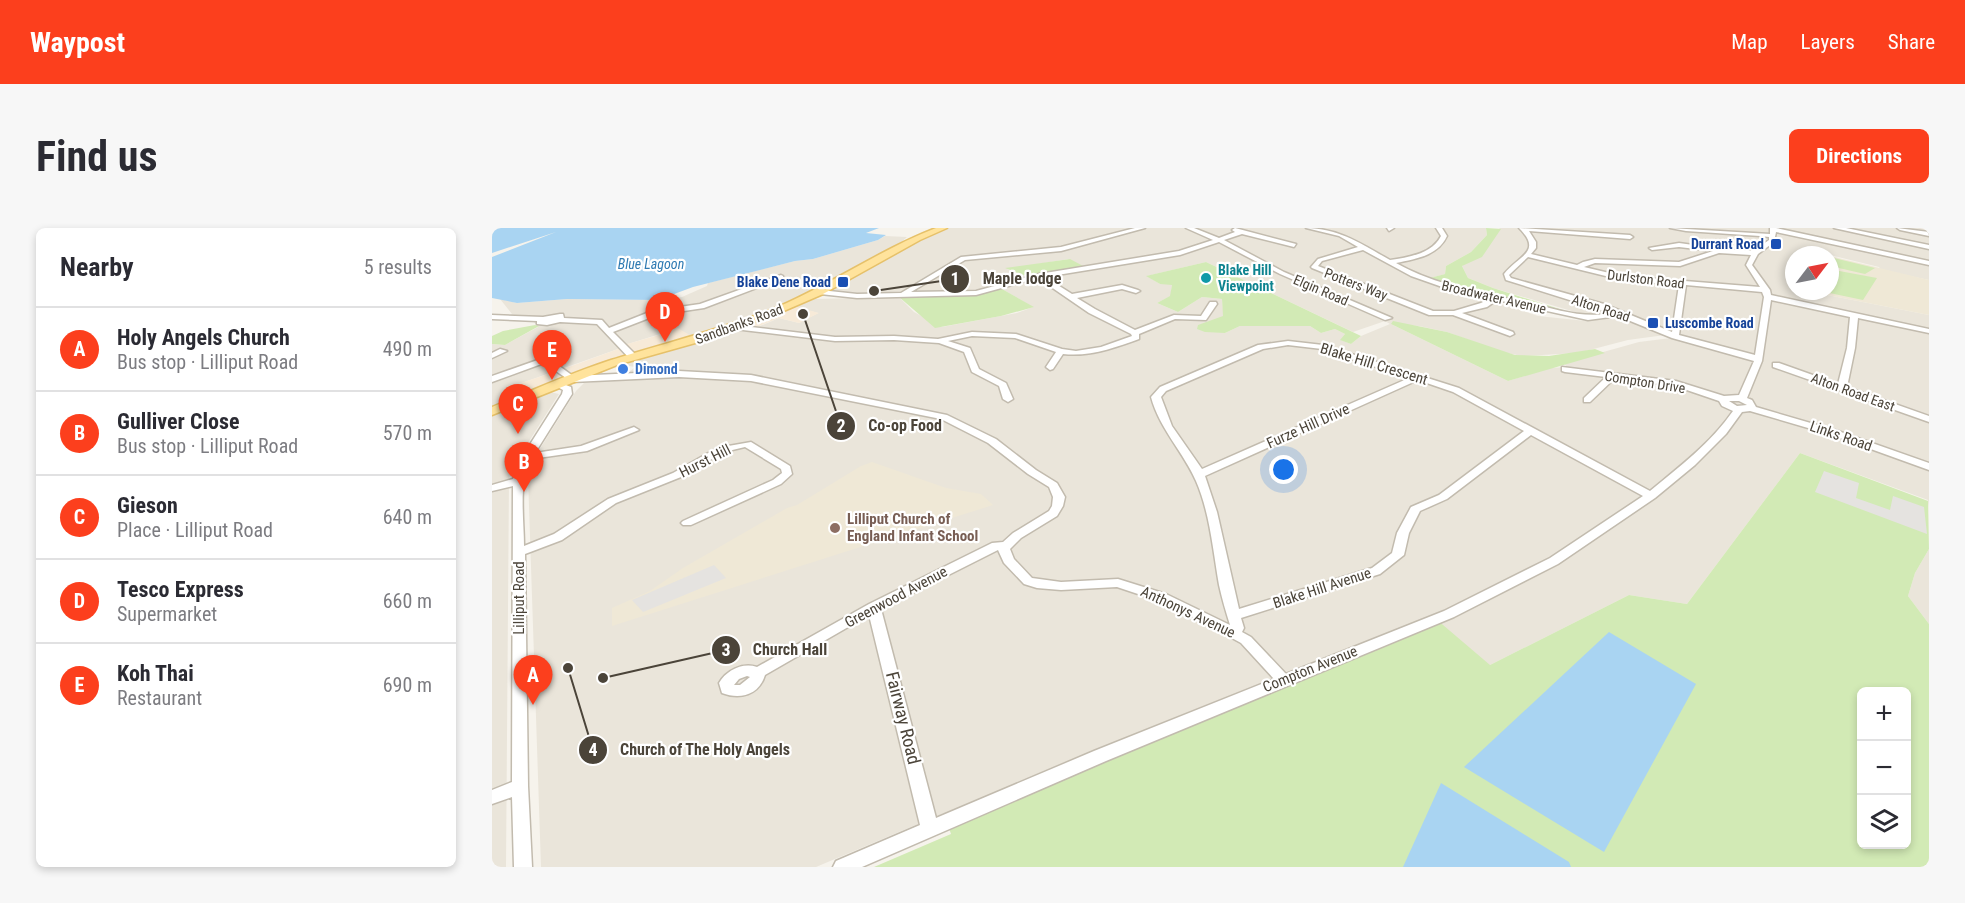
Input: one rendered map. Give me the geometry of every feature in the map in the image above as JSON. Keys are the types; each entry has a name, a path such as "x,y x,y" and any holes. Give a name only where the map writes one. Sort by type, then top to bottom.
{"main road":[{"name":"Sandbanks Road","path":"492,411 633,357 734,327 820,292 917,238 943,228"}],"street":[{"path":"901,295 963,258 1061,249 1142,228"},
{"name":"Elgin Road","path":"1190,228 1220,240 1282,273 1388,318"},
{"path":"1231,228 1294,245"},
{"name":"Broadwater Avenue","path":"1309,228 1341,235 1413,275 1450,288 1588,318 1619,313"},
{"path":"1389,262 1413,256 1439,245 1444,237 1439,228"},
{"path":"1523,228 1630,237"},
{"path":"1523,228 1533,237 1534,242 1527,255"},
{"path":"1673,228 1719,233 1739,230 1773,231 1929,262"},
{"path":"1837,228 1929,247"},
{"path":"1900,228 1929,234"},
{"path":"1767,293 1754,277 1749,265 1755,253 1772,241 1773,231"},
{"path":"820,292 847,296 970,294 1039,276 1180,253 1241,232"},
{"path":"1652,248 1679,245 1755,253"},
{"name":"Potters Way","path":"1365,247 1320,260 1314,267 1427,312 1454,313 1484,305 1494,299"},
{"path":"1577,268 1585,263 1608,260 1680,264 1728,251"},
{"name":"Durlston Road","path":"1527,255 1622,278 1767,293 1929,331"},
{"name":"Alton Road","path":"1527,255 1508,271 1506,275 1508,279 1619,313 1675,336 1758,359"},
{"path":"1039,276 1092,311 1135,333 1174,317 1206,317 1213,304"},
{"path":"609,331 655,313 693,308 781,277"},
{"path":"1675,336 1683,284"},
{"path":"1069,297 1122,287 1136,291"},
{"name":"Compton Avenue","path":"842,867 1283,680 1449,614 1544,566 1651,496 1691,463 1723,432 1744,405 1758,359 1767,293"},
{"name":"Potters Way","path":"1454,313 1510,334"},
{"path":"1842,388 1851,348 1854,315"},
{"path":"492,317 542,319 540,322 542,323 560,320 598,322 633,357"},
{"path":"734,327 818,339 894,338 938,341 967,350 975,370 1003,385 1008,399"},
{"path":"938,341 972,334 1016,336 1061,351 1076,353 1103,349 1136,337 1135,333"},
{"name":"Blake Hill Crescent","path":"1234,633 1237,628 1226,590 1217,535 1198,475 1157,405 1156,397 1163,389 1261,347 1288,343 1323,347 1456,390 1651,496"},
{"path":"492,356 503,351"},
{"path":"1050,368 1061,351"},
{"path":"492,379 566,352"},
{"path":"545,360 574,378 588,380 679,374 751,378 920,411 960,423 992,441 1032,472 1048,481 1059,497 1058,506 1049,516 1013,537 1005,545"},
{"name":"Alton Road East","path":"1776,365 1929,419"},
{"name":"Compton Drive","path":"1565,369 1676,384 1723,399 1725,404 1744,405"},
{"path":"1587,400 1612,376"},
{"name":"Furze Hill Drive","path":"1198,475 1418,377"},
{"name":"Lilliput Road","path":"524,867 520,786 518,481 527,456 567,394 568,389 558,385"},
{"name":"Links Road","path":"1744,405 1928,463"},
{"path":"527,456 583,449 634,430"},
{"name":"Blake Hill Avenue","path":"1234,614 1376,571 1398,555 1403,533 1415,509 1443,497 1530,431"},
{"name":"Hurst Hill","path":"519,552 558,537 612,501 677,476 728,447 747,444 786,468 787,474 777,482 687,523"},
{"path":"492,488 518,481"},
{"name":"Greenwood Avenue","path":"757,674 874,608 996,546 1005,545"},
{"name":"Anthonys Avenue","path":"1005,545 1004,554 1028,581 1045,586 1105,583 1130,586 1161,597 1234,633 1256,649 1283,680"},
{"name":"Fairway Road","path":"874,608 930,829"},
{"path":"492,797 520,786"}],"shaded area":[{"path":"943,228 1486,228 1487,235 1471,252 1446,266 1445,274 1427,279 1538,316 1586,321 1623,317 1665,335 1628,340 1578,353 1522,356 1502,352 1447,332 1419,326 1391,324 1508,381 1550,368 1567,367 1564,363 1639,342 1671,338 1688,340 1618,310 1602,315 1582,314 1493,288 1468,278 1462,266 1500,228 1929,228 1929,280 1881,270 1879,267 1839,257 1839,246 1785,246 1785,300 1839,300 1839,297 1929,315 1929,507 1928,500 1800,453 1687,604 1629,595 1490,665 947,822 944,813 816,867 541,867 528,476 538,452 576,391 584,383 620,380 635,367 617,364 734,330 746,332 779,318 799,323 818,313 795,307 815,299 899,297 914,312 942,327 1017,313 1033,307 1002,289 1052,276 1069,259 1007,269 1029,277 988,288 983,292 857,296 820,292","holes":["1206,262 1353,332 1385,321 1390,324 1361,336 1351,344 1341,340 1345,334 1335,329 1321,333 1310,326 1240,326 1225,333 1222,299 1202,297 1178,312 1157,303 1171,296 1172,284 1160,284 1147,276"]},
{"path":"885,236 907,237 897,246 813,293 724,329 695,338 670,331 618,347 618,349 516,385 528,393 492,407 492,344 505,345 538,327 533,321 502,319 512,314 500,299 517,303 567,299 658,300 682,297 707,286 708,283 795,261 813,259"},
{"path":"1839,258 1929,280 1929,315 1839,297"},
{"path":"794,306 819,313 799,323 779,318 754,328 748,327"},
{"path":"676,327 695,338 528,393 515,385 618,349 617,347 669,332 667,329"},
{"path":"550,392 559,394 512,468 509,478 506,867 492,867 492,414"},
{"name":"Lilliput Church of England Infant School","path":"872,462 946,488 981,494 993,505 612,626 612,608 650,591 683,568 787,508 797,505 861,466"},
{"path":"1824,471 1859,483 1856,498 1890,510 1893,496 1924,507 1927,534 1815,492"},
{"path":"1929,549 1929,624 1908,596 1915,573"},
{"path":"714,565 726,578 643,612 632,600"}],"green space":[{"path":"1486,228 1501,229 1482,257 1462,266 1468,278 1588,318 1477,295 1426,279 1445,274 1446,266 1471,252 1487,235"},
{"path":"1070,259 1085,267 1029,277 1005,268"},
{"path":"1839,259 1875,268 1865,274 1839,268"},
{"path":"1206,262 1361,336 1351,344 1340,340 1345,334 1335,329 1321,333 1310,326 1240,326 1225,333 1205,332 1197,329 1198,325 1223,316 1222,299 1202,297 1178,312 1157,303 1170,296 1172,285 1160,284 1146,276"},
{"path":"1839,271 1877,278 1863,300 1839,295"},
{"path":"1002,289 1034,307 1001,316 935,328 899,297 966,296"},
{"path":"1393,321 1447,332 1515,355 1549,356 1595,349 1605,353 1508,381 1391,324"},
{"path":"539,326 505,345 492,344 492,336 503,331"},
{"path":"1800,453 1928,501 1929,549 1915,573 1908,596 1929,624 1929,867 874,867 951,834 947,822 1436,619 1490,665 1629,595 1687,604"}],"water":[{"name":"Blue Lagoon","path":"492,228 879,228 866,233 886,235 878,240 813,259 795,261 693,287 658,300 567,299 517,303 492,298 492,257 556,232 492,253"},
{"path":"1609,632 1696,684 1604,852 1464,767"},
{"path":"1441,783 1569,862 1571,867 1403,867"}],"place":[{"name":"Durrant Road","path":"1776,244"},
{"name":"Blake Hill Viewpoint","path":"1206,278"},
{"name":"Blake Dene Road","path":"843,282"},
{"name":"Maple lodge","path":"874,291"},
{"name":"Co-op Food","path":"803,314"},
{"name":"Luscombe Road","path":"1653,323"},
{"name":"Tesco Express","path":"665,342"},
{"name":"Dimond","path":"623,369"},
{"name":"Koh Thai","path":"552,380"},
{"name":"Gieson","path":"518,434"},
{"name":"Gulliver Close","path":"524,492"},
{"name":"Lilliput Church of England Infant School","path":"835,528"},
{"name":"Church of The Holy Angels","path":"568,668"},
{"name":"Church Hall","path":"603,678"},
{"name":"Holy Angels Church","path":"533,705"}]}
